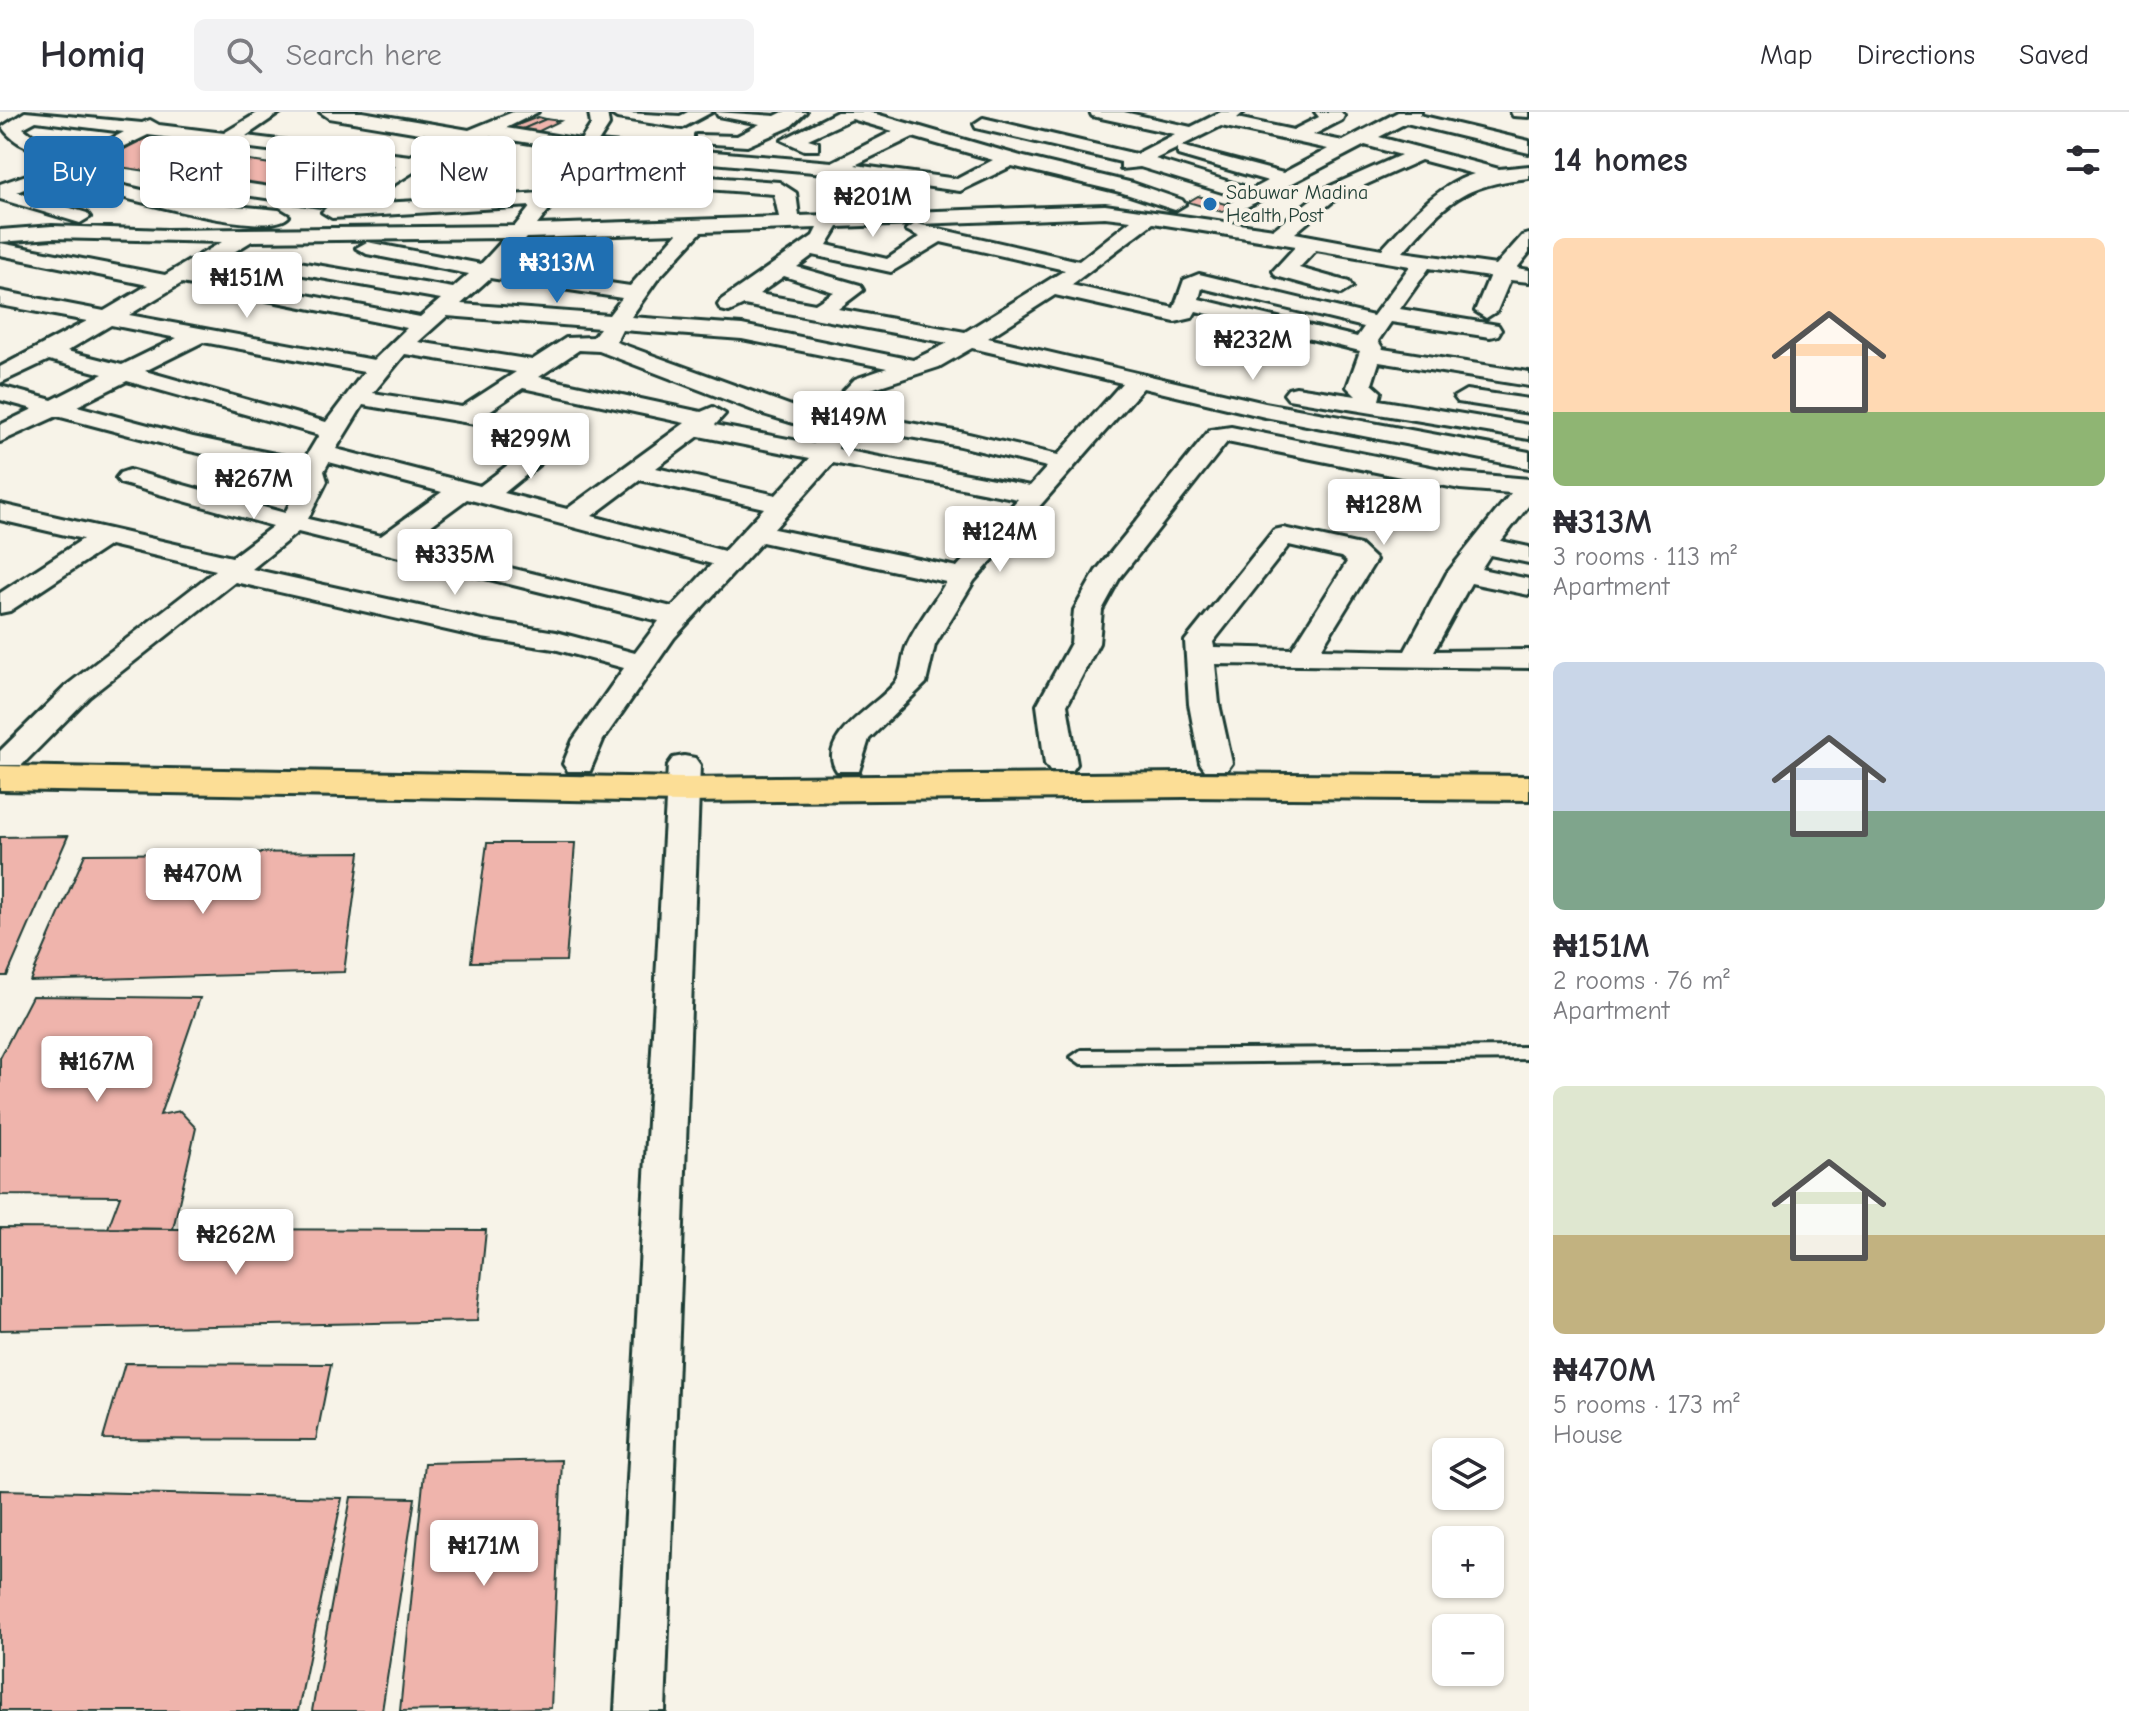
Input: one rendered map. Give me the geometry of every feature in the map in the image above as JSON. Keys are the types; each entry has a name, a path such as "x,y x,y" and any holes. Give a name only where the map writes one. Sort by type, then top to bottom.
{"main road":[{"path":"4,765 579,764 683,777 848,764 1529,765"},
{"path":"4,765 1168,785 1529,788"}],"street":[{"path":"124,142 178,112"},
{"path":"329,112 475,127 532,137"},
{"path":"617,112 710,121 740,142 797,112"},
{"path":"846,176 791,140 850,112 1009,160 1152,196 1217,223"},
{"path":"945,142 1010,112"},
{"path":"1099,112 1195,132 1316,164"},
{"path":"1253,112 1321,119"},
{"path":"24,138 11,127 36,114 221,136"},
{"path":"1217,223 1254,196 1409,114 1529,147"},
{"path":"223,115 264,117 411,154"},
{"path":"459,136 475,127 527,116"},
{"path":"1096,180 1228,116 1296,136 1419,154 1529,184"},
{"path":"240,136 264,117"},
{"path":"589,136 599,118"},
{"path":"575,123 599,118 778,122 819,126 886,140"},
{"path":"1296,136 1321,119"},
{"path":"983,124 1138,160 1254,196"},
{"path":"702,329 739,297 822,239 837,221 846,176 886,140 910,131"},
{"path":"250,139 411,156"},
{"path":"1167,146 1284,180"},
{"path":"1279,236 1331,193 1419,154"},
{"path":"713,161 960,185 1009,160"},
{"path":"1387,256 1438,204 1461,187 1499,176 1529,172"},
{"path":"135,173 263,220 323,237 486,271 635,293"},
{"path":"0,192 24,183"},
{"path":"713,183 784,190 790,222"},
{"path":"604,344 602,341 635,293 703,224 728,184"},
{"path":"0,192 80,217"},
{"path":"52,232 126,193 263,220"},
{"path":"713,204 718,204"},
{"path":"0,236 263,220 341,208"},
{"path":"450,208 451,232"},
{"path":"4,765 78,691 154,628 293,523 314,481 321,452 355,397 399,346 486,271 541,208"},
{"path":"602,212 605,208"},
{"path":"651,226 661,208"},
{"path":"233,287 323,237 703,224 879,222 1105,211 1217,223 1387,256 1529,276"},
{"path":"579,764 588,740 678,617 728,560 784,505 825,454 829,421 863,384 931,362 969,340 994,321 1083,268 1149,216"},
{"path":"0,376 49,353 263,220"},
{"path":"879,222 1083,268"},
{"path":"847,256 879,222"},
{"path":"810,248 895,265 937,235"},
{"path":"1053,288 1175,315 1184,313 1192,285 1199,281 1382,319 1488,321 1502,272 1529,240"},
{"path":"1312,242 1284,271 1341,287"},
{"path":"0,249 232,289 702,329 804,342 913,367"},
{"path":"1365,405 1369,392 1359,387 1382,319 1424,261"},
{"path":"275,264 440,309"},
{"path":"779,268 852,290 818,312"},
{"path":"739,297 969,340 1265,410 1529,460"},
{"path":"0,298 379,368"},
{"path":"1186,302 1251,318 1231,335 1529,379"},
{"path":"0,435 200,335"},
{"path":"467,415 574,343 604,344 657,362 765,410 960,439 1064,464"},
{"path":"399,346 528,374 700,424 825,454 1036,495"},
{"path":"49,353 128,372 247,409 321,452"},
{"path":"848,764 849,747 856,734 911,683 921,645 963,577 1138,380"},
{"path":"1242,436 1279,395 1287,392 1529,432"},
{"path":"0,393 54,410 190,444 321,452 728,560"},
{"path":"355,397 567,432 474,493 386,545"},
{"path":"572,518 639,472 734,397"},
{"path":"1466,397 1529,406"},
{"path":"190,444 247,409"},
{"path":"1061,764 1052,705 1085,643 1088,610 1106,577 1219,435 1242,436 1460,481 1529,488"},
{"path":"639,472 784,505"},
{"path":"129,478 293,523 678,617"},
{"path":"1415,660 1433,619 1461,573 1529,488"},
{"path":"0,512 238,567"},
{"path":"757,533 963,577"},
{"path":"1216,763 1204,704 1199,641 1280,537 1286,536 1350,551 1362,560 1301,658"},
{"path":"7,593 105,537"},
{"path":"1483,546 1529,555"},
{"path":"238,567 239,573 249,578 482,629 556,641 642,664"},
{"path":"1461,573 1529,587"},
{"path":"1201,655 1529,659"},
{"path":"640,1711 683,777"}],"lane":[{"path":"1081,1057 1529,1053"}],"building":[{"path":"538,117 546,119 517,132 507,129"},
{"path":"546,119 560,121 533,134 520,130"},
{"path":"157,130 198,136 147,136"},
{"path":"140,140 140,170 124,168 124,149"},
{"path":"250,161 266,163 266,189 250,186"},
{"name":"Sabuwar Madina Health Post","path":"1198,196 1232,206 1222,212 1188,202"},
{"path":"68,836 7,976 0,976 0,837"},
{"path":"487,843 575,843 566,961 471,962"},
{"path":"360,852 344,972 30,981 85,854"},
{"path":"32,996 200,998 160,1115 180,1111 196,1128 173,1229 108,1228 120,1196 0,1195 0,1058"},
{"path":"0,1228 486,1230 477,1321 0,1330"},
{"path":"125,1363 331,1364 316,1440 103,1439"},
{"path":"562,1460 551,1708 400,1711 425,1463"},
{"path":"0,1490 342,1498 298,1711 0,1711"},
{"path":"351,1497 415,1498 382,1711 312,1711"}],"place":[{"name":"Sabuwar Madina Health Post","path":"1210,204"}]}
